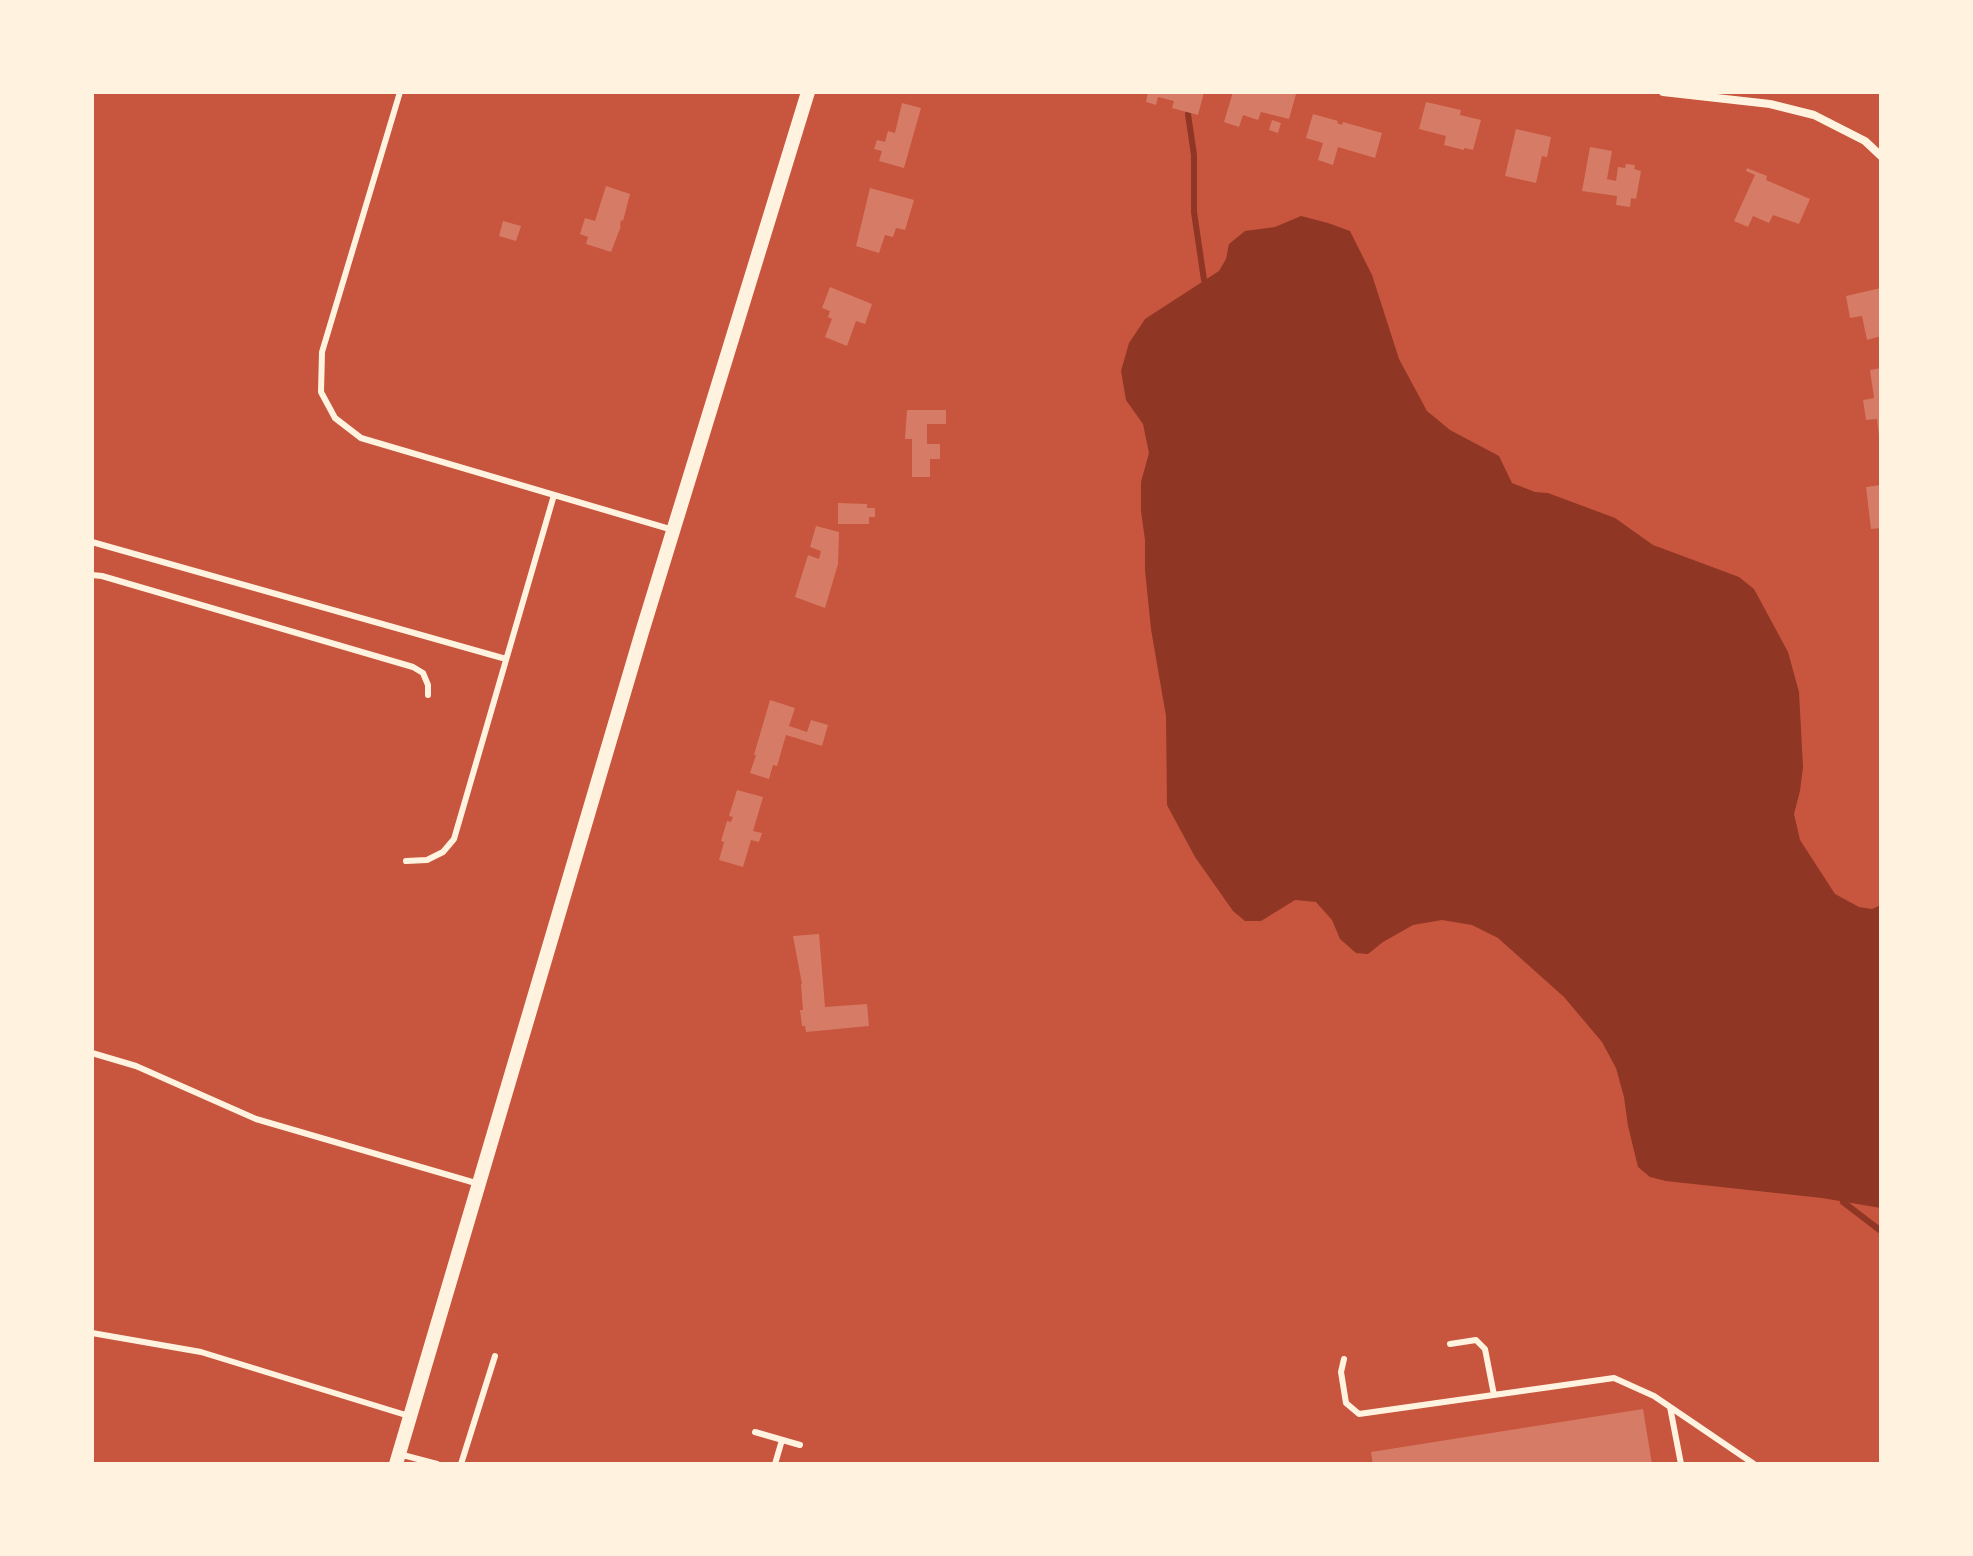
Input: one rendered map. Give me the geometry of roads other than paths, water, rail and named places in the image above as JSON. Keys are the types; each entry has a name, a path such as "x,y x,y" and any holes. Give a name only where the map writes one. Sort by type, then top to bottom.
{"street":[{"path":"398,1459 673,530 808,92"},
{"path":"1663,92 1770,104 1814,115 1865,141 1881,156"}],"lane":[{"path":"400,92 322,352 321,392 335,418 361,438 673,530"},
{"path":"406,861 427,860 443,852 454,839 554,495"},
{"path":"92,542 506,659"},
{"path":"92,575 413,667 423,673 428,695"},
{"path":"92,1053 136,1066 256,1119 479,1184"},
{"path":"92,1333 201,1352 410,1416"},
{"path":"1450,1344 1476,1340 1485,1349 1494,1395"},
{"path":"461,1464 495,1356"},
{"path":"1344,1359 1341,1372 1346,1403 1359,1414 1614,1378 1654,1396 1754,1464"},
{"path":"1670,1407 1681,1464"},
{"path":"755,1432 800,1445"},
{"path":"775,1464 782,1440"},
{"path":"398,1459 437,1464"}],"waterway":[{"path":"1188,114 1194,155 1194,212 1204,280"},
{"path":"1843,1202 1881,1231"}]}
